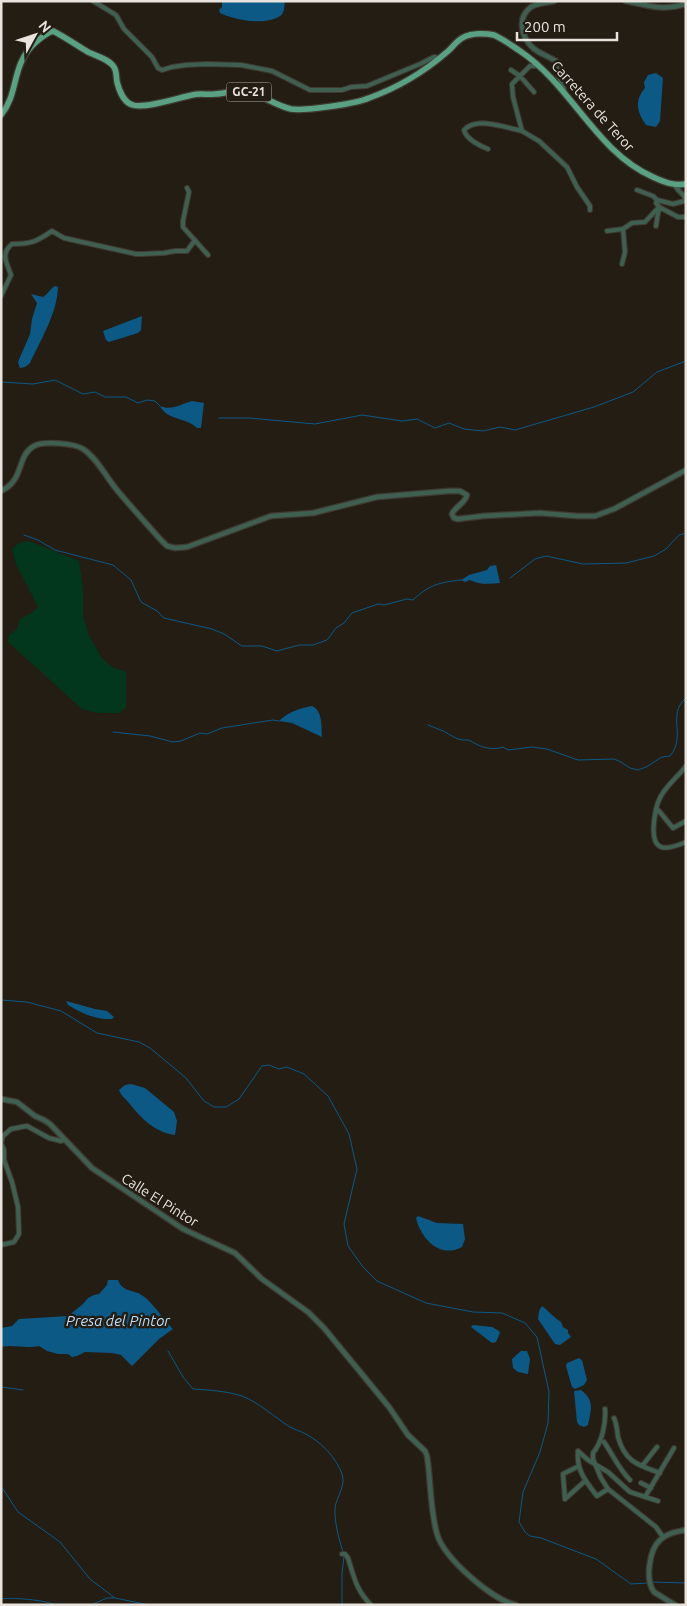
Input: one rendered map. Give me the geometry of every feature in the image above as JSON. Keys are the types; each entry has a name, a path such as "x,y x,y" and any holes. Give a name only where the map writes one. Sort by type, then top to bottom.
{"main road":[{"name":"Carretera de Teror","path":"1,116 8,104 24,55 47,32 53,31 87,52 112,64 116,70 117,82 123,98 130,105 156,104 195,94 213,95 237,91 251,92 291,109 308,109 368,99 403,83 466,36 492,35 502,39 538,64 551,76 610,146 628,164 644,173 675,185 686,184"}],"street":[{"path":"93,1 116,15 124,29 152,57 158,68 162,70 172,67 207,64 241,65 272,71 310,90 342,90 362,87 434,57 439,58"},
{"path":"554,1 538,4 530,8 523,18 522,27 524,36 529,44 540,54 557,62 557,69 564,91"},
{"path":"626,1 661,8 686,4"},
{"path":"522,131 512,84 530,66 538,64"},
{"path":"551,76 557,69"},
{"path":"511,70 520,76 534,92"},
{"path":"488,149 481,147 465,135 466,128 489,124 511,127 539,141 567,168 573,181 590,206 590,210"},
{"path":"637,190 657,200 680,204 686,198 676,189 675,185"},
{"path":"187,188 189,192 182,224 208,255"},
{"path":"657,200 656,203 659,207 678,217 686,218"},
{"path":"656,226 659,207"},
{"path":"607,232 623,229 632,223 645,222 659,207"},
{"path":"622,264 625,252 623,229"},
{"path":"1,296 11,275 5,264 4,254 8,246 36,242 54,231 64,238 142,254 187,251 195,240"},
{"path":"1,491 13,484 26,453 35,445 51,443 80,446 96,461 116,489 160,540 167,546 175,548 187,547 271,516 313,513 378,496 460,491 467,496 464,502 453,510 454,518 458,519 532,513 595,516 614,509 686,470"},
{"path":"686,766 660,797 656,810 653,834 655,844 660,847 669,849 686,842"},
{"path":"656,810 673,828 686,821"},
{"name":"Calle El Pintor","path":"1,1098 17,1102 35,1116 44,1120 92,1168 182,1229 235,1253 262,1279 298,1304 324,1328 389,1407 408,1434 428,1456 434,1518 438,1538 463,1570 479,1585 516,1605"},
{"path":"1,1245 14,1242 19,1234 16,1196 4,1160 3,1136 11,1129 27,1126 49,1138 64,1140"},
{"path":"605,1410 605,1418 598,1446 593,1453 600,1478 608,1489 656,1527 663,1537"},
{"path":"614,1418 618,1428 618,1436 624,1450 633,1463 660,1473"},
{"path":"604,1442 617,1461 619,1469 630,1480"},
{"path":"642,1466 657,1448"},
{"path":"645,1497 674,1448"},
{"path":"608,1489 597,1496 585,1481 579,1466 578,1451 588,1460 608,1472 630,1492 658,1501"},
{"path":"579,1466 563,1474 565,1499 585,1481"},
{"path":"641,1483 651,1488"},
{"path":"675,1605 654,1592 650,1586 652,1550 663,1537 686,1530"},
{"path":"342,1554 345,1554 348,1558 357,1588 371,1605"}],"green space":[{"path":"29,541 79,561 83,589 83,616 89,635 101,657 112,667 126,672 126,707 120,713 98,713 82,709 8,642 9,635 17,629 20,619 38,607 16,564 12,549 19,543"}],"water":[{"path":"222,1 285,1 282,15 267,21 250,21 220,13"},
{"path":"656,73 663,78 660,121 656,127 646,125 640,116 638,102 645,88 644,82 648,75"},
{"path":"55,286 58,287 57,297 48,326 30,363 20,368 18,362 30,334 37,303 31,294 43,297"},
{"path":"142,316 141,330 138,333 109,342 106,340 103,331"},
{"path":"192,401 204,403 201,428 197,428 188,422 167,414 160,406 172,407"},
{"path":"496,565 500,583 485,584 461,580 469,575 487,570 490,566"},
{"path":"312,706 316,708 320,715 322,737 292,723 279,721 294,711"},
{"path":"66,1001 107,1011 114,1017 106,1019 89,1015 68,1005"},
{"path":"131,1084 145,1088 174,1112 177,1121 175,1135 154,1128 138,1114 119,1090 125,1085"},
{"path":"418,1216 437,1223 463,1224 465,1239 462,1247 446,1250 439,1249 433,1245 422,1233 416,1218"},
{"name":"Presa del Pintor","path":"108,1280 118,1280 126,1289 143,1296 173,1329 159,1339 132,1366 121,1355 112,1353 85,1352 72,1357 68,1354 47,1351 39,1346 1,1347 1,1328 12,1326 19,1319 68,1316 88,1298 99,1294 107,1285"},
{"path":"542,1306 568,1330 571,1337 560,1345 555,1344 538,1319"},
{"path":"473,1325 492,1327 499,1331 496,1342 492,1343 471,1327"},
{"path":"521,1351 527,1351 530,1359 528,1374 518,1372 513,1368 512,1359"},
{"path":"579,1358 582,1360 587,1380 584,1385 575,1389 572,1387 566,1366 567,1363"},
{"path":"581,1390 588,1398 591,1406 588,1425 584,1427 577,1422 574,1391"}],"waterway":[{"path":"219,418 249,418 315,424 362,415 402,421 417,419 435,428 449,423 464,429 483,431 500,427 515,430 594,407 633,392 657,372 686,361"},
{"path":"1,382 33,384 55,380 83,394 95,392 105,397 126,397 138,403 147,400 155,401 160,406"},
{"path":"510,578 535,559 546,556 583,564 626,563 654,556 666,549 679,535 686,533"},
{"path":"24,535 38,540 55,550 113,565 131,580 141,602 157,611 164,618 212,629 224,634 242,646 262,646 277,651 299,645 313,645 327,640 336,628 344,623 352,613 378,604 384,605 407,599 413,600 435,585 461,580"},
{"path":"428,725 458,739 469,740 486,748 503,747 508,750 532,747 547,749 578,760 614,759 630,768 638,770 662,757 670,756 677,741 677,711 686,698"},
{"path":"113,732 150,736 173,742 181,741 200,733 207,734 222,728 273,720 279,721"},
{"path":"1,1000 27,1002 61,1011 97,1033 139,1042 150,1048 186,1078 204,1101 214,1107 226,1107 239,1099 262,1066 269,1065 279,1069 287,1067 304,1074 328,1096 349,1134 357,1169 344,1224 348,1246 363,1267 377,1281 426,1303 473,1312 502,1313 525,1323 537,1337 549,1392 548,1423 540,1452 523,1492 519,1522 525,1532 530,1536 541,1538 596,1559 631,1584 648,1583"},
{"path":"168,1351 183,1377 193,1389 230,1393 249,1399 290,1427 310,1436 327,1450 336,1462 343,1478 335,1507 337,1530 343,1552"},
{"path":"1,1387 23,1390"},
{"path":"1,1486 18,1512 60,1542 90,1579 115,1598 149,1605"},
{"path":"342,1605 344,1556"},
{"path":"652,1582 686,1583"},
{"path":"91,1605 107,1598 114,1598"},
{"path":"1,1599 28,1599 55,1605"}]}
